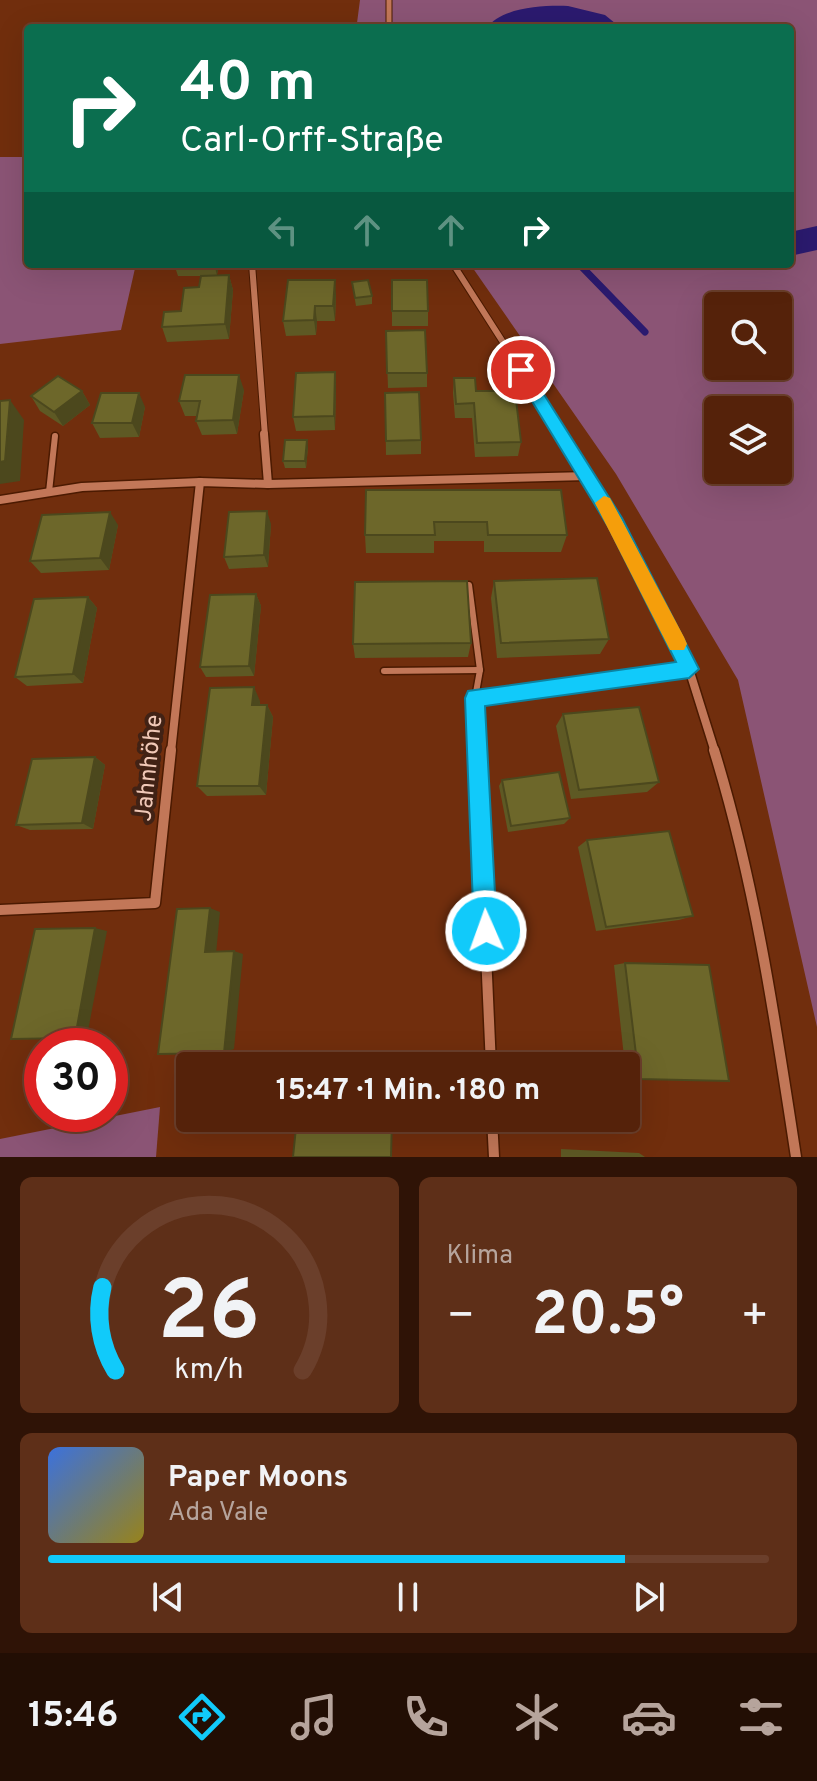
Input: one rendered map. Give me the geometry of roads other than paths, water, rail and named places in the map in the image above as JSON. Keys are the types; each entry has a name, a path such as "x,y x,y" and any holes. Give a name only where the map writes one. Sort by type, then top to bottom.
{"street":[{"path":"389,0 389,24"},
{"path":"252,268 268,484"},
{"path":"456,268 588,476 689,669 740,834 776,1018 796,1157"},
{"path":"0,500 82,487 200,482 268,484 588,476"},
{"name":"Jahnhöhe","path":"0,910 155,903 200,482"},
{"path":"490,1052 475,698 689,669"},
{"path":"493,1132 494,1157"}],"lane":[{"path":"49,492 55,436"},
{"path":"469,585 480,670 475,698"},
{"path":"384,671 480,670"}],"waterway":[{"path":"512,24 554,14 582,17 599,24"},
{"path":"794,243 817,238"},
{"path":"583,268 645,332"}]}
